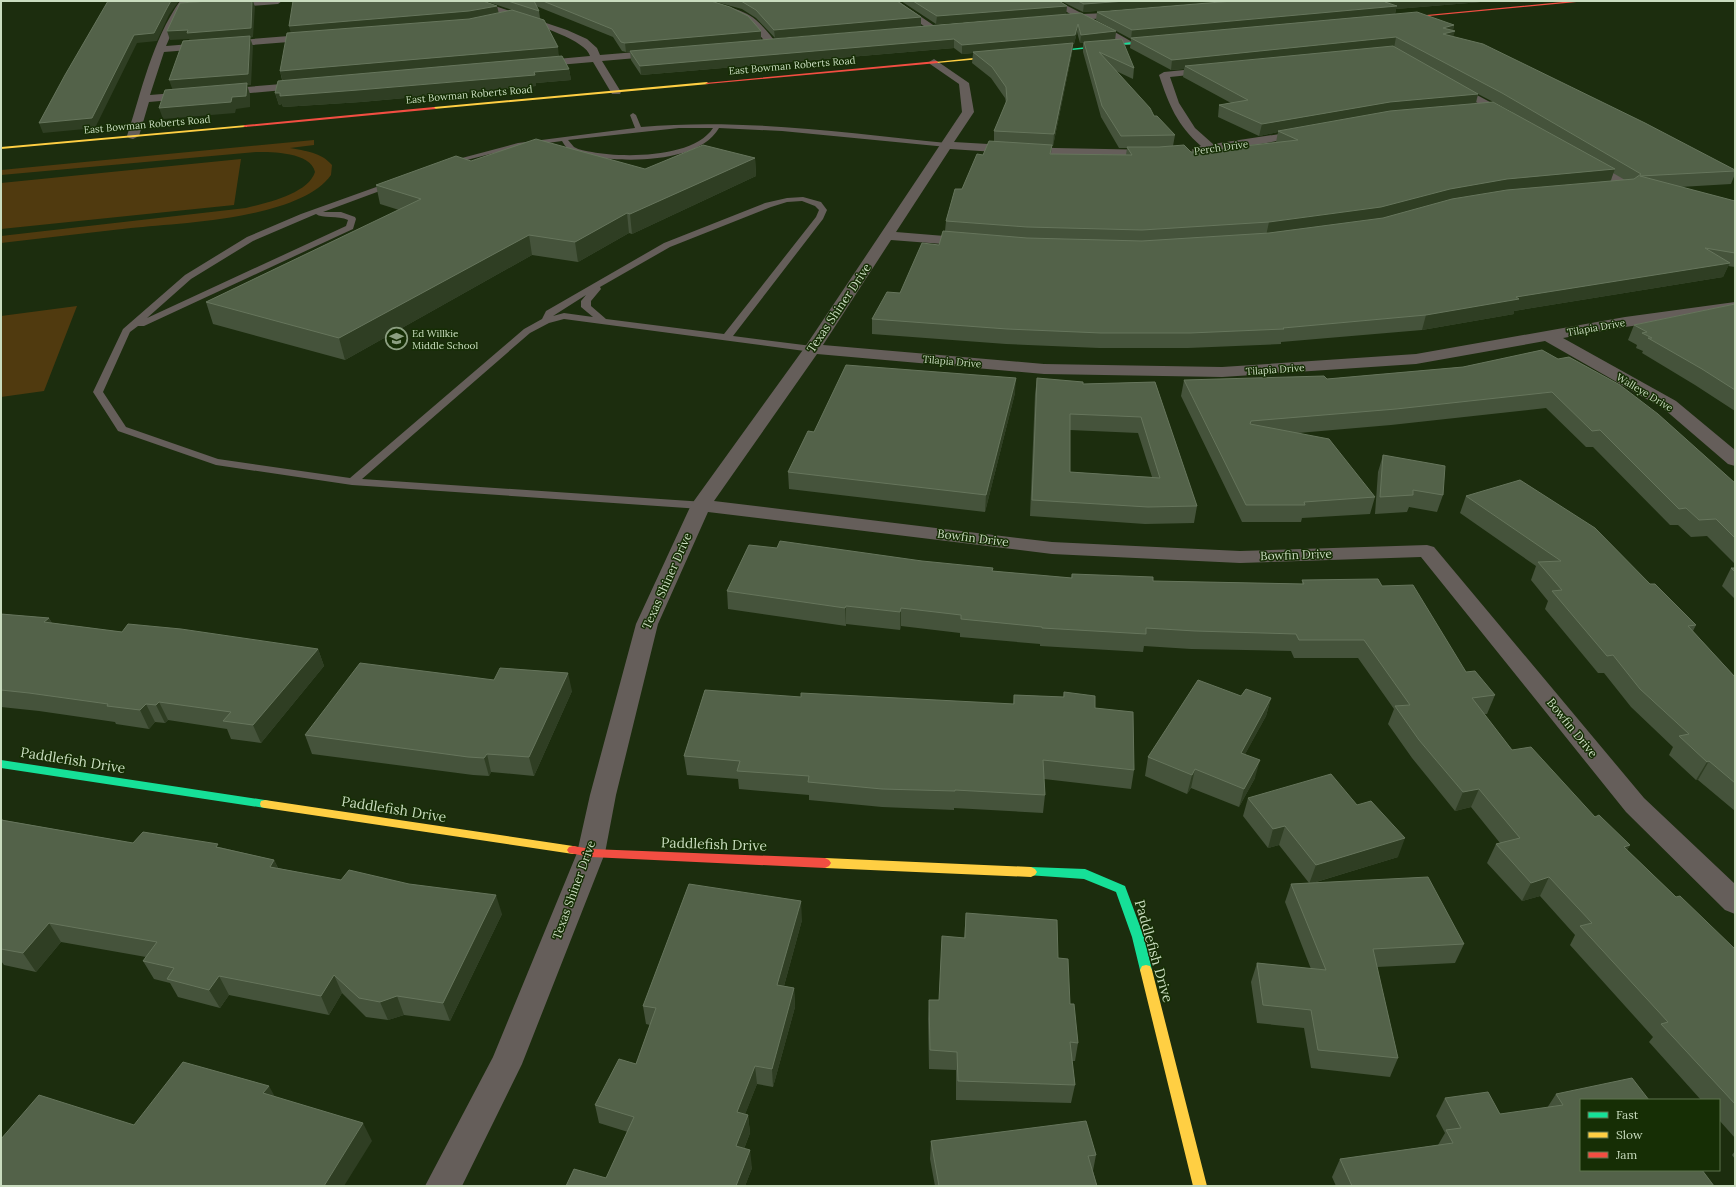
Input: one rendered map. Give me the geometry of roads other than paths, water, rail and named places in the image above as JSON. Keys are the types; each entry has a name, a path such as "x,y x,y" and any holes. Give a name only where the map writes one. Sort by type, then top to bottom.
{"street":[{"path":"217,5 278,1"},
{"path":"472,1 564,32 584,42 594,50 596,59 616,92"},
{"path":"695,1 734,12 752,21 776,43 756,45"},
{"path":"892,1 938,29 918,31"},
{"path":"1052,1 1129,43"},
{"path":"1386,19 1585,1"},
{"path":"133,136 160,49 181,4 194,7"},
{"path":"1051,20 1137,13"},
{"path":"493,20 515,15"},
{"path":"160,49 324,36"},
{"path":"1035,52 1168,39"},
{"path":"525,65 672,52"},
{"name":"East Bowman Roberts Road","path":"1,148 1012,55"},
{"name":"Texas Shiner Drive","path":"443,1186 506,1064 591,853 603,795 647,624 701,505 812,349 968,112 964,83 934,62"},
{"path":"1212,149 1190,130 1174,103 1164,75 1227,69"},
{"path":"1440,78 1521,123"},
{"path":"144,99 319,84"},
{"path":"1471,110 1494,108"},
{"name":"Perch Drive","path":"1188,151 1212,149 1315,131"},
{"path":"947,145 1055,152 1164,153"},
{"path":"1575,155 1629,186 1610,188"},
{"path":"887,235 979,242"},
{"name":"Tilapia Drive","path":"812,349 1044,369 1222,372 1416,359 1625,322 1735,308"},
{"name":"Walleye Drive","path":"1548,336 1670,405 1735,460"},
{"name":"Bowfin Drive","path":"701,505 1052,548 1240,557 1427,551 1635,805 1735,902"},
{"name":"Paddlefish Drive","path":"1,764 591,853 1086,874 1121,889 1138,937 1200,1186"}],"lane":[{"path":"633,116 639,130"},
{"path":"435,167 518,145 564,138 679,126 782,129 947,145"},
{"path":"564,138 572,149 590,154 610,156 646,156 676,151 699,144 712,134 717,126"},
{"path":"406,178 304,216 250,239 188,277 126,331 98,392 122,429 216,462 352,482 701,505"},
{"path":"546,321 549,313 667,245 768,205 787,200 803,199 818,204 823,210 820,217 727,337"},
{"path":"340,203 339,209 341,214"},
{"path":"126,331 350,227 352,219 341,214 304,216"},
{"path":"602,320 586,307 586,301 603,282"},
{"path":"352,482 527,331 546,321 564,316 812,349"}],"place":[{"name":"Ed Willkie Middle School","path":"397,339"}]}
